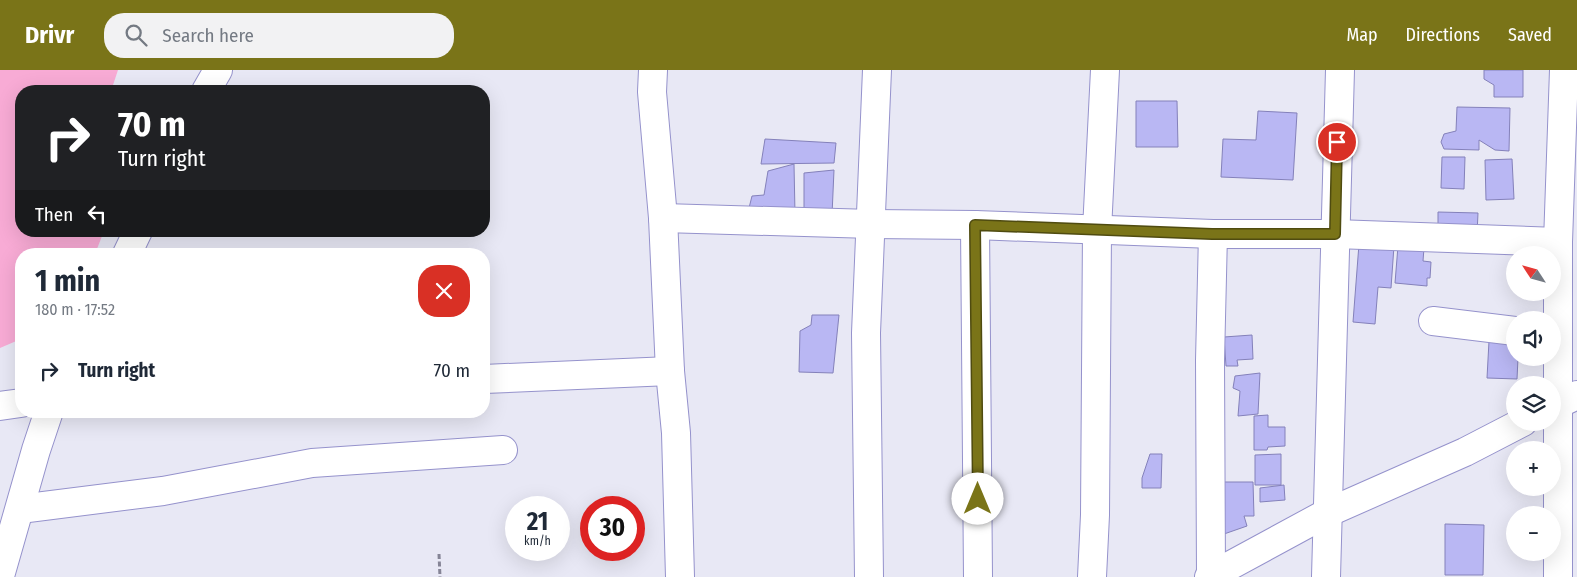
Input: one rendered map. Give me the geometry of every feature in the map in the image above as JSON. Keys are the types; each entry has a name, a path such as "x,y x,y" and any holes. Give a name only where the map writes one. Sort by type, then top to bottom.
{"street":[{"path":"209,85 218,70"},
{"path":"653,70 652,92 663,218 670,371 676,432 680,577"},
{"path":"869,577 866,333 872,224 876,70"},
{"path":"1092,577 1095,515 1097,230 1105,70"},
{"path":"1326,577 1340,70"},
{"path":"1556,311 1564,70"},
{"path":"663,218 975,225 1212,234 1335,234 1558,242"},
{"path":"975,225 978,577"},
{"path":"1212,234 1210,576 1328,513 1465,452 1506,431"},
{"path":"1432,321 1506,330"},
{"path":"1558,366 1562,402 1568,531 1558,577"},
{"path":"490,379 670,371"},
{"path":"0,406 15,404"},
{"path":"0,576 47,418"},
{"path":"20,509 163,490 312,463 503,450"}],"path":[{"path":"439,554 440,577"}],"shaded area":[{"path":"0,70 118,70 113,85 15,85 15,237 102,237 97,248 15,248 15,342 0,348"}],"building":[{"path":"1484,70 1523,70 1523,97 1494,97 1494,85 1484,79"},
{"path":"1136,101 1177,101 1178,147 1136,147"},
{"path":"1457,107 1510,108 1509,151 1495,150 1479,140 1479,150 1444,149 1441,142 1444,134 1456,131"},
{"path":"1258,111 1297,113 1293,180 1221,177 1223,139 1256,140"},
{"path":"765,139 836,143 834,163 761,164"},
{"path":"1442,157 1465,157 1464,189 1441,188"},
{"path":"1512,159 1514,199 1486,200 1485,160"},
{"path":"794,164 795,214 748,212 752,196 764,195 768,171"},
{"path":"834,170 832,215 804,212 804,173"},
{"path":"1438,212 1478,213 1477,234 1438,230"},
{"path":"1359,244 1394,246 1391,288 1378,287 1375,324 1353,322"},
{"path":"1398,246 1424,248 1423,261 1431,262 1430,278 1427,278 1427,286 1395,283"},
{"path":"812,315 839,315 833,373 799,372 800,331 811,325"},
{"path":"1252,335 1253,359 1237,360 1238,366 1226,366 1224,337"},
{"path":"1489,341 1506,342 1506,366 1518,366 1517,376 1506,376 1506,379 1487,378"},
{"path":"1260,373 1258,414 1238,416 1240,391 1233,388 1235,376"},
{"path":"1268,415 1268,427 1285,427 1285,446 1268,447 1267,450 1254,450 1254,416"},
{"path":"1150,454 1162,454 1161,488 1142,488 1142,478"},
{"path":"1281,454 1281,485 1255,485 1255,455"},
{"path":"1224,482 1253,482 1254,516 1244,516 1247,526 1224,534"},
{"path":"1284,485 1285,500 1260,502 1260,488"},
{"path":"1445,524 1484,525 1483,575 1445,575"}],"route":[{"path":"978,499 975,225 1212,234 1335,234 1337,142"}]}
